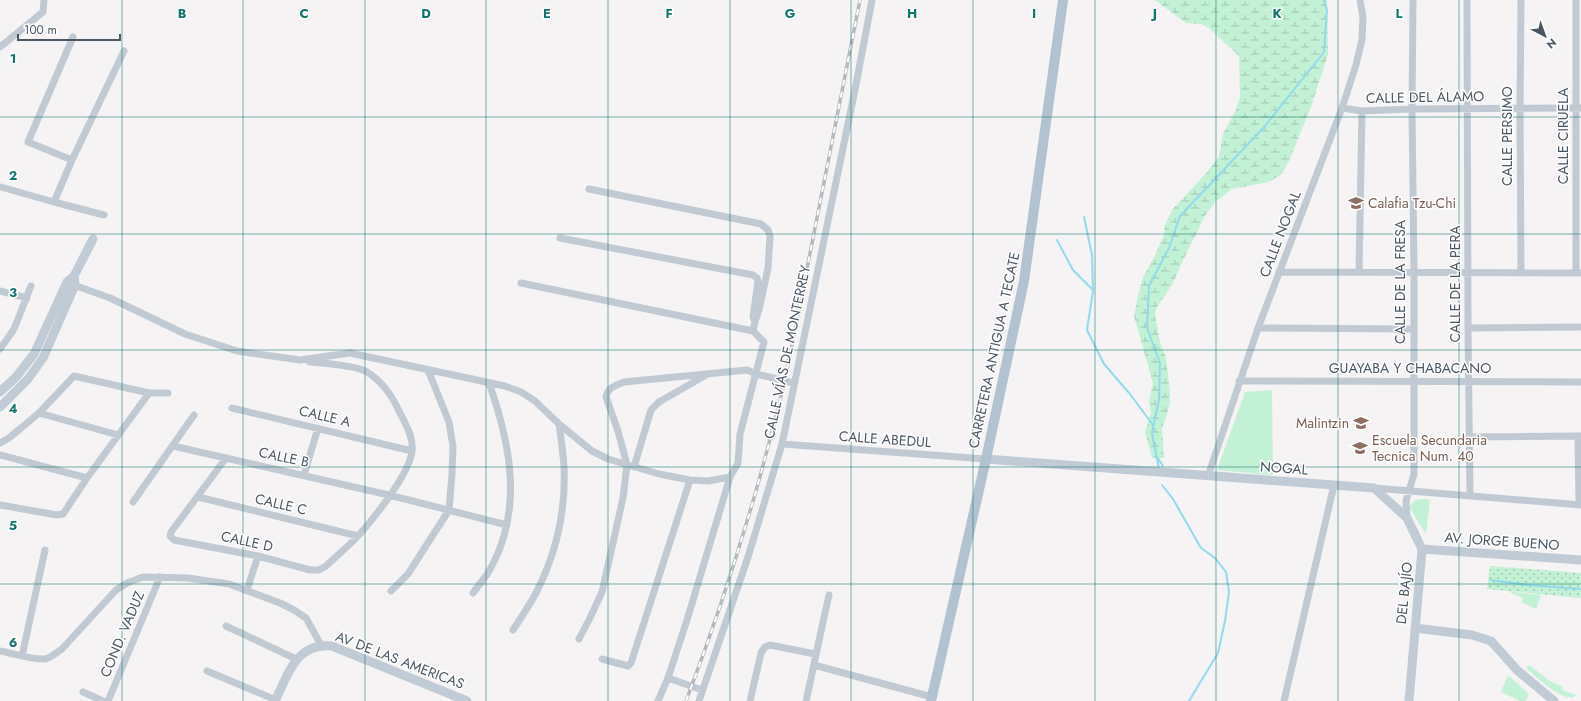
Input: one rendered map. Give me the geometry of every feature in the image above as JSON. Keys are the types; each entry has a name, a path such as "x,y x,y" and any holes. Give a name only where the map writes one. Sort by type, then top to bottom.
{"main road":[{"name":"CARRETERA ANTIGUA A TECATE","path":"931,699 1018,312 1029,253 1063,0"}],"street":[{"path":"0,47 43,12 44,0"},
{"name":"CALLE VÍAS DE MONTERREY","path":"699,701 748,557 782,444 855,90 872,0"},
{"name":"CALLE NOGAL","path":"1208,476 1258,328 1342,108 1356,65 1362,40 1360,0"},
{"name":"CALLE DE LA FRESA","path":"1408,490 1414,474 1412,109 1413,0"},
{"name":"CALLE DE LA PERA","path":"1467,0 1470,496"},
{"name":"CALLE PERSIMO","path":"1521,0 1520,109 1522,273"},
{"name":"CALLE CIRUELA","path":"1576,0 1579,273"},
{"path":"72,160 28,142 73,37"},
{"path":"54,202 72,160 124,51"},
{"name":"CALLE DEL ÁLAMO","path":"1342,108 1362,111 1412,109 1578,108"},
{"path":"1359,272 1362,111"},
{"path":"1,187 104,215"},
{"path":"590,189 761,224 768,230 770,236 768,268 753,331"},
{"path":"560,238 753,275 758,281 752,317 755,322"},
{"path":"0,392 16,377 34,354 93,239"},
{"path":"1279,272 1579,273"},
{"path":"72,281 185,334 237,351 346,366 366,371 382,385 393,399 405,423 411,441 412,451 409,463 389,495 358,536"},
{"path":"0,407 28,379 43,358 72,281"},
{"path":"521,283 753,331 764,342 740,434 738,463 730,478 668,678 658,701"},
{"path":"0,349 3,341 14,329 31,286"},
{"path":"0,291 27,298"},
{"path":"1468,328 1581,327"},
{"path":"1258,328 1413,329"},
{"path":"300,360 350,353 505,386 521,392 535,401 559,424 592,451 608,459 658,474 690,480 708,481 730,478"},
{"path":"391,591 408,574 448,510 453,447 449,422 428,370"},
{"path":"631,466 606,397 607,392 611,387 624,382 747,370 756,374 794,383"},
{"path":"579,639 602,592 631,466 652,410 659,402 708,374"},
{"path":"0,443 9,438 39,414 74,376 149,393 168,393"},
{"name":"GUAYABA Y CHABACANO","path":"1239,381 1581,382"},
{"path":"473,593 496,557 507,525 510,501 510,478 503,426 488,383"},
{"path":"0,505 58,516 63,514 87,478 149,393"},
{"name":"CALLE A","path":"232,408 412,451"},
{"path":"39,414 118,435"},
{"path":"133,502 194,415"},
{"path":"513,630 535,594 548,567 557,540 562,514 564,487 564,466 559,424"},
{"path":"304,475 318,428"},
{"path":"1469,437 1580,436 1580,504"},
{"name":"CALLE ABEDUL","path":"782,444 986,459"},
{"name":"CALLE B","path":"173,446 389,495 507,525"},
{"path":"0,455 87,478"},
{"path":"198,498 226,458"},
{"name":"NOGAL","path":"986,459 1580,504"},
{"path":"602,659 628,666 631,663 690,480"},
{"path":"1284,701 1334,485"},
{"path":"1374,488 1407,518"},
{"name":"DEL BAJÍO","path":"1408,490 1406,501 1407,518 1422,549 1409,701"},
{"name":"CALLE C","path":"198,498 358,536"},
{"name":"CALLE D","path":"198,498 171,532 170,536 174,540 258,556 310,570 319,570 326,566 358,536"},
{"name":"AV. JORGE BUENO","path":"1422,549 1581,560"},
{"path":"22,656 45,550"},
{"path":"247,590 258,556"},
{"path":"0,650 22,656 45,658 53,655 62,649 116,590 127,583 142,577 188,578 229,584 247,590 280,603 306,618 322,645 312,647 296,659 276,701 207,671"},
{"name":"COND. VADUZ","path":"108,701 160,577"},
{"path":"806,701 829,595"},
{"path":"226,626 296,659"},
{"path":"1415,628 1472,636 1491,641 1517,670 1554,701"},
{"name":"AV DE LAS AMERICAS","path":"322,645 332,646 467,701"},
{"path":"750,701 761,653 765,647 770,645 815,654"},
{"path":"814,665 931,699"},
{"path":"668,678 702,690"},
{"path":"84,692 103,701"}],"green space":[{"path":"1155,0 1327,0 1328,54 1312,104 1289,161 1282,173 1276,178 1268,182 1232,189 1214,203 1205,216 1173,283 1156,309 1155,315 1160,342 1166,358 1170,391 1170,404 1162,429 1164,458 1152,458 1145,432 1151,413 1149,401 1153,383 1134,316 1138,296 1143,277 1155,256 1163,237 1166,222 1173,209 1208,171 1219,156 1223,134 1235,112 1240,97 1239,56 1210,29 1201,24 1186,23"},
{"path":"1272,390 1273,475 1217,470 1245,392"},
{"path":"1415,500 1430,500 1426,534 1409,507"},
{"path":"1490,566 1581,573 1581,598 1487,589"},
{"path":"1507,591 1541,595 1536,609 1521,602 1523,598"},
{"path":"1528,665 1550,681 1563,687 1562,690 1576,695 1574,697 1568,697 1556,692 1528,670 1526,667"},
{"path":"1508,675 1529,694 1526,701 1520,701 1501,692"}],"waterway":[{"path":"1159,469 1152,433 1159,400 1160,363 1147,328 1149,286 1169,248 1180,216 1265,126 1324,52 1327,10 1324,0"},
{"path":"1084,217 1092,255 1093,291 1087,330 1104,364 1130,394 1153,425"},
{"path":"1057,240 1073,270 1093,290"},
{"path":"1157,457 1163,466"},
{"path":"1162,485 1173,499 1201,548 1215,558 1226,572 1229,592 1225,621 1218,653 1189,701"},
{"path":"1491,580 1527,585 1581,589"}],"railway":[{"path":"686,701 715,622 741,542 775,421 785,380 860,0"}],"place":[{"name":"Calafia Tzu-Chi","path":"1356,203"},
{"name":"Malintzin","path":"1361,423"},
{"name":"Escuela Secundaria Tecnica Num. 40","path":"1360,448"}]}
